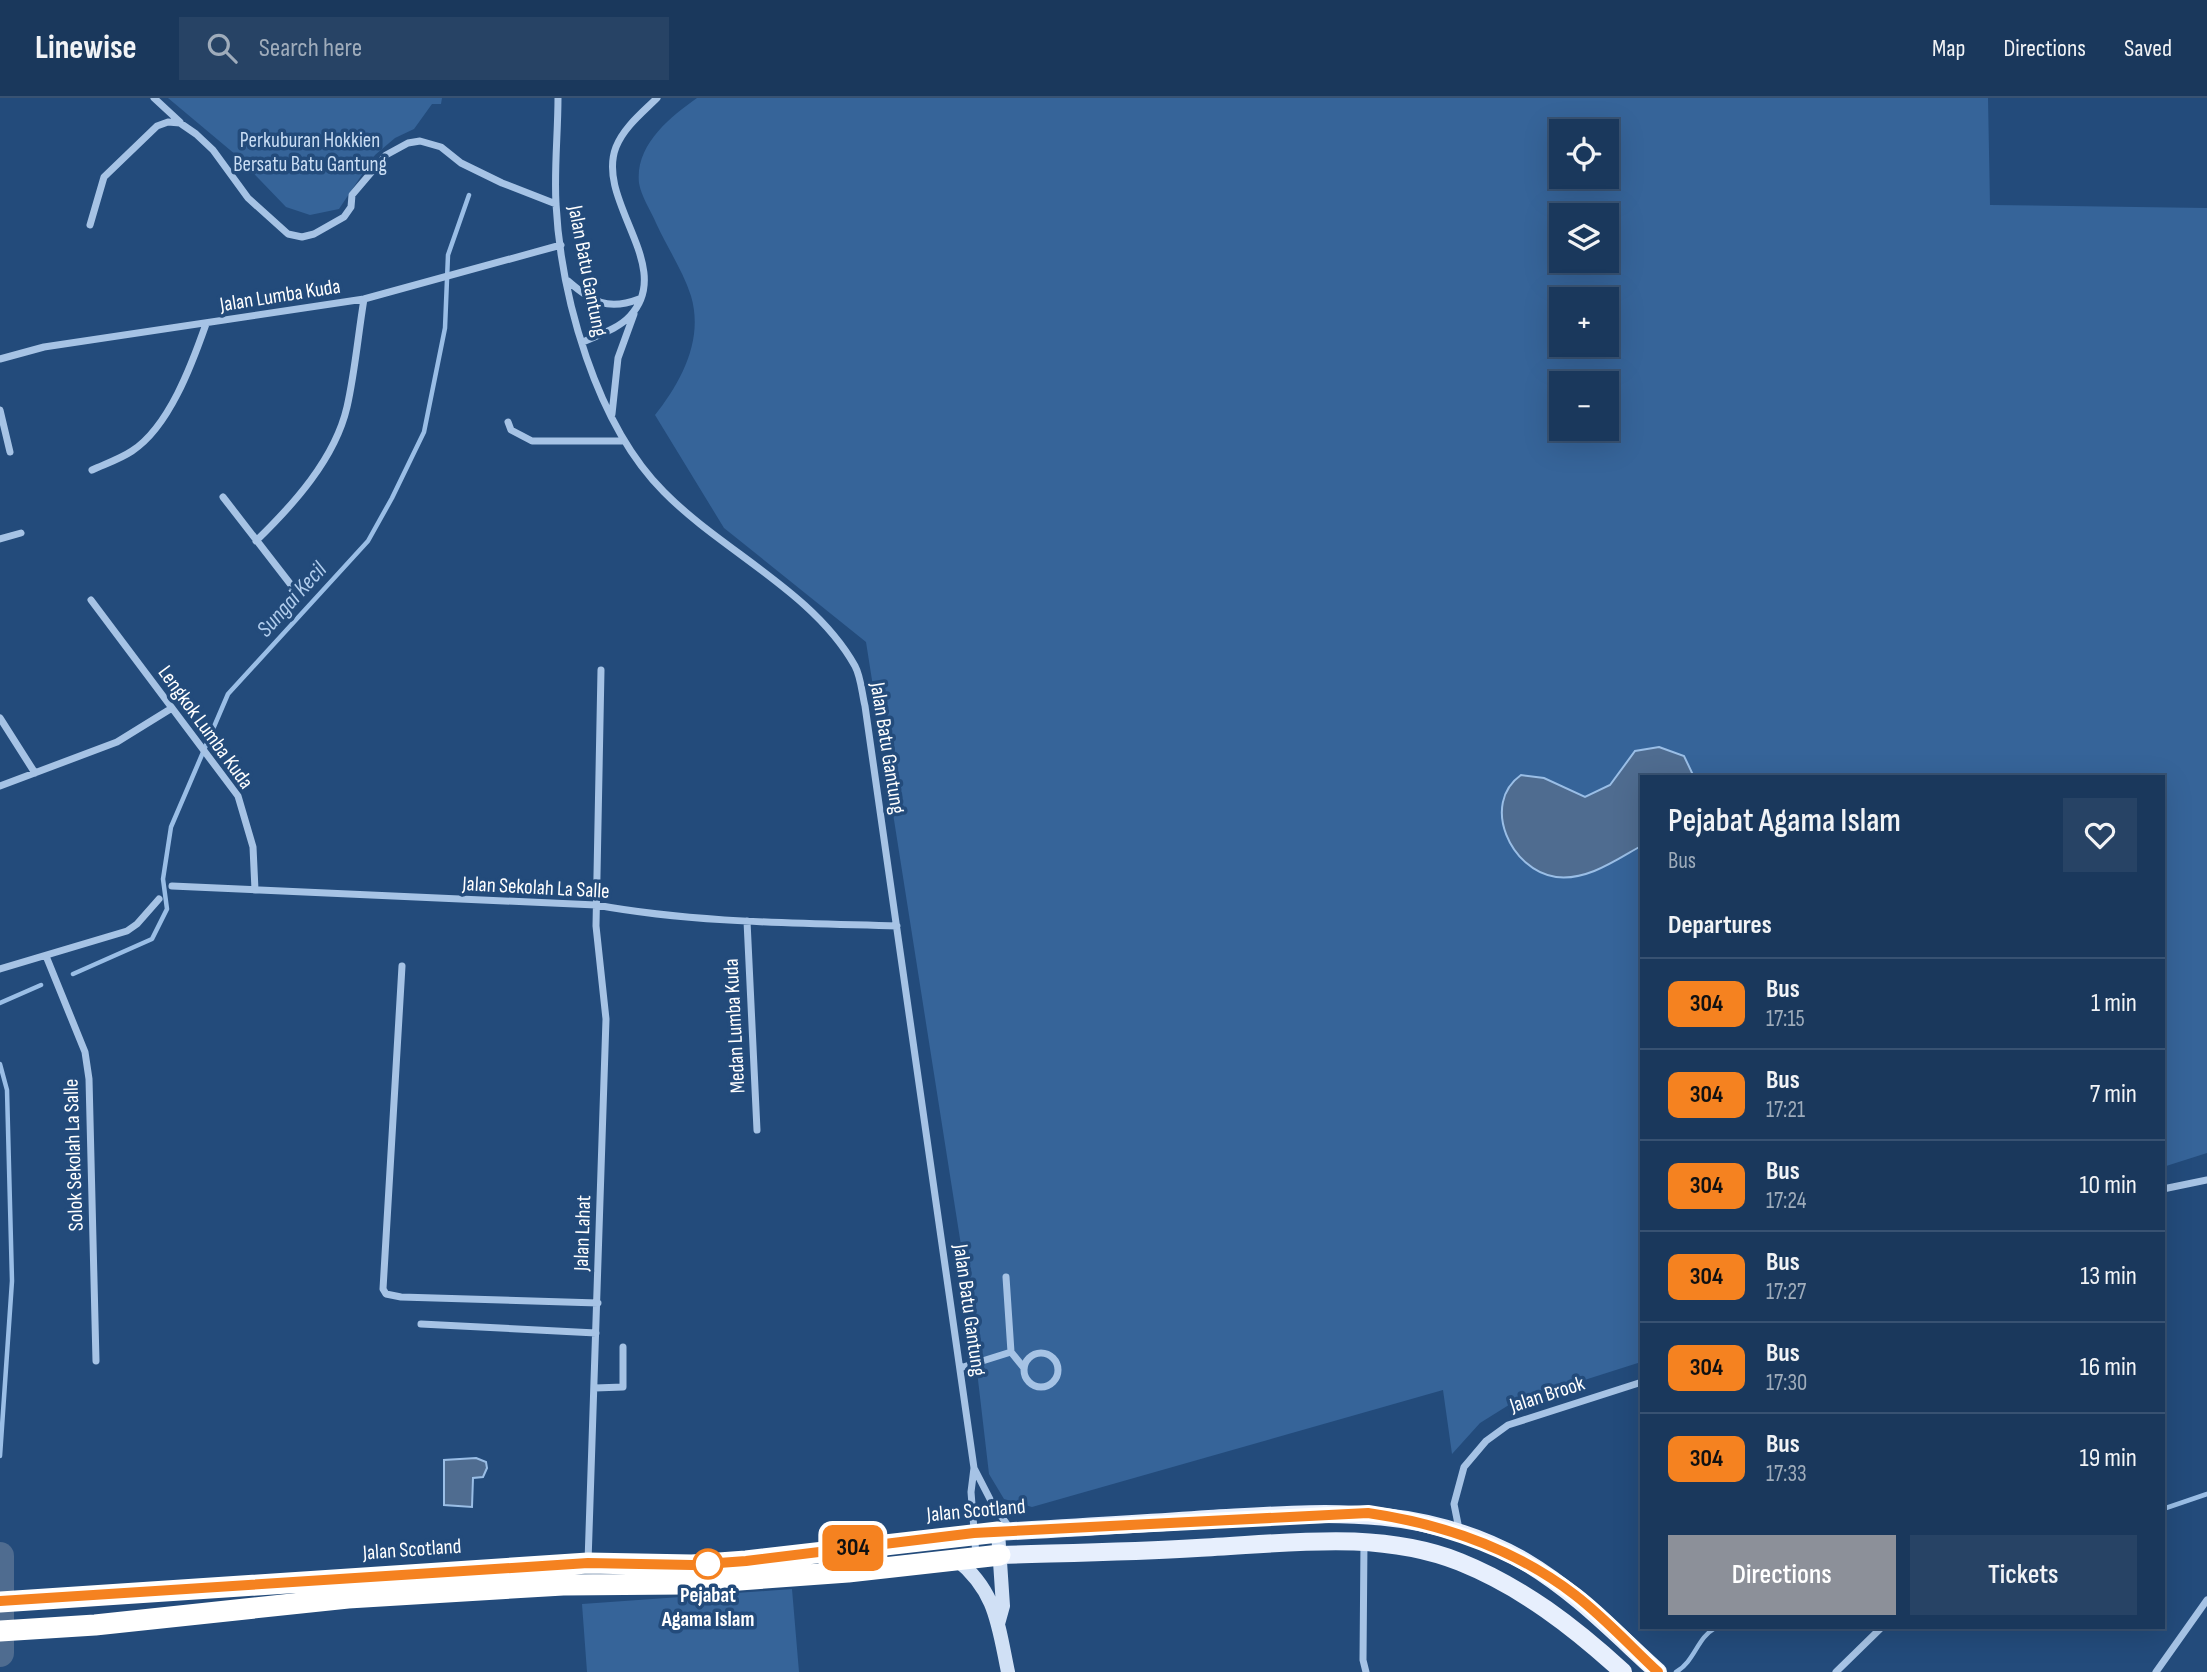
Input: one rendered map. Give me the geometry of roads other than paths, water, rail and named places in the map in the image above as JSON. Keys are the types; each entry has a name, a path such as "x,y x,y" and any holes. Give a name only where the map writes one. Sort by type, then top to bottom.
{"highway":[{"name":"Jalan Scotland","path":"10,1601 588,1563 692,1565 1005,1531"},
{"path":"0,1631 348,1598 563,1585 685,1584 848,1572 1000,1555"}],"main road":[{"name":"Jalan Scotland","path":"1005,1531 1368,1513 1407,1519 1461,1534 1522,1560 1576,1596 1658,1672"},
{"path":"1000,1555 1364,1541 1418,1549 1498,1579 1558,1618 1623,1672"}],"street":[{"path":"154,98 214,150 248,198 288,234 302,237 314,234 344,216 351,207 352,195 386,155 408,143 420,141 441,147 461,163 556,204"},
{"name":"Jalan Batu Gantung","path":"558,98 556,204 561,245 583,342 624,441 664,492 833,631 856,668 865,706 974,1468 971,1492 974,1533 966,1558"},
{"path":"611,415 618,358 639,299 641,254 615,195 615,149 626,128 657,98"},
{"path":"90,225 104,177 157,126 167,122 180,123"},
{"name":"Jalan Lumba Kuda","path":"0,359 44,347 364,299 561,245"},
{"path":"568,281 586,297 604,305 623,305 639,299"},
{"path":"256,541 293,505 309,485 342,423 364,299"},
{"path":"583,342 619,324 635,310"},
{"path":"92,470 131,452 153,428 177,397 206,324"},
{"path":"0,410 10,452"},
{"path":"508,422 512,430 532,440 624,441"},
{"path":"223,497 295,590 302,591"},
{"path":"0,539 21,533"},
{"name":"Lengkok Lumba Kuda","path":"90,600 225,775 238,796 247,819 253,847 255,890"},
{"name":"Jalan Lahat","path":"588,1563 606,1019 596,905 601,670"},
{"path":"0,786 117,742 172,708"},
{"path":"0,718 34,773"},
{"name":"Jalan Sekolah La Salle","path":"172,886 596,905 648,914 747,921 897,926"},
{"path":"0,969 127,931 137,924 159,899"},
{"name":"Medan Lumba Kuda","path":"747,921 757,1130"},
{"name":"Solok Sekolah La Salle","path":"46,956 85,1052 89,1079 96,1361"},
{"path":"402,966 383,1289 386,1294 401,1297 598,1303"},
{"path":"2165,1189 2207,1180"},
{"path":"1006,1277 1011,1352 1024,1368 1031,1383 1041,1387 1055,1379 1058,1369 1054,1359 1044,1353 1029,1358 1024,1368"},
{"path":"421,1324 596,1333"},
{"path":"595,1388 623,1387 623,1347"},
{"path":"960,1368 1011,1352"},
{"name":"Jalan Brook","path":"1461,1534 1455,1519 1454,1504 1464,1467 1486,1441 1508,1425 1640,1383"},
{"name":"Jalan Batu Gantung","path":"974,1468 1005,1531"},
{"path":"998,1624 1003,1606 1000,1555 1005,1531"},
{"path":"1364,1541 1363,1660 1366,1672"},
{"path":"966,1558 984,1585 998,1624 1007,1672"},
{"path":"2156,1672 2207,1600"},
{"path":"1836,1672 1880,1629"}],"waterway":[{"name":"Sungai Kecil","path":"73,974 152,939 167,909 163,879 171,827 228,694 368,541 392,498 424,432 445,328 448,255 469,195"},
{"name":"Sungai Kecil","path":"0,1003 41,985"},
{"name":"Sungai Kecil","path":"0,1064 7,1090 12,1281 0,1456"},
{"path":"2165,1508 2207,1494"},
{"path":"0,1556 0,1653"},
{"path":"1676,1672 1688,1662 1714,1629"}],"place":[{"name":"Pejabat Agama Islam","path":"708,1564"}],"park label":[{"name":"Perkuburan Hokkien Bersatu Batu Gantung","path":"310,152"}]}
